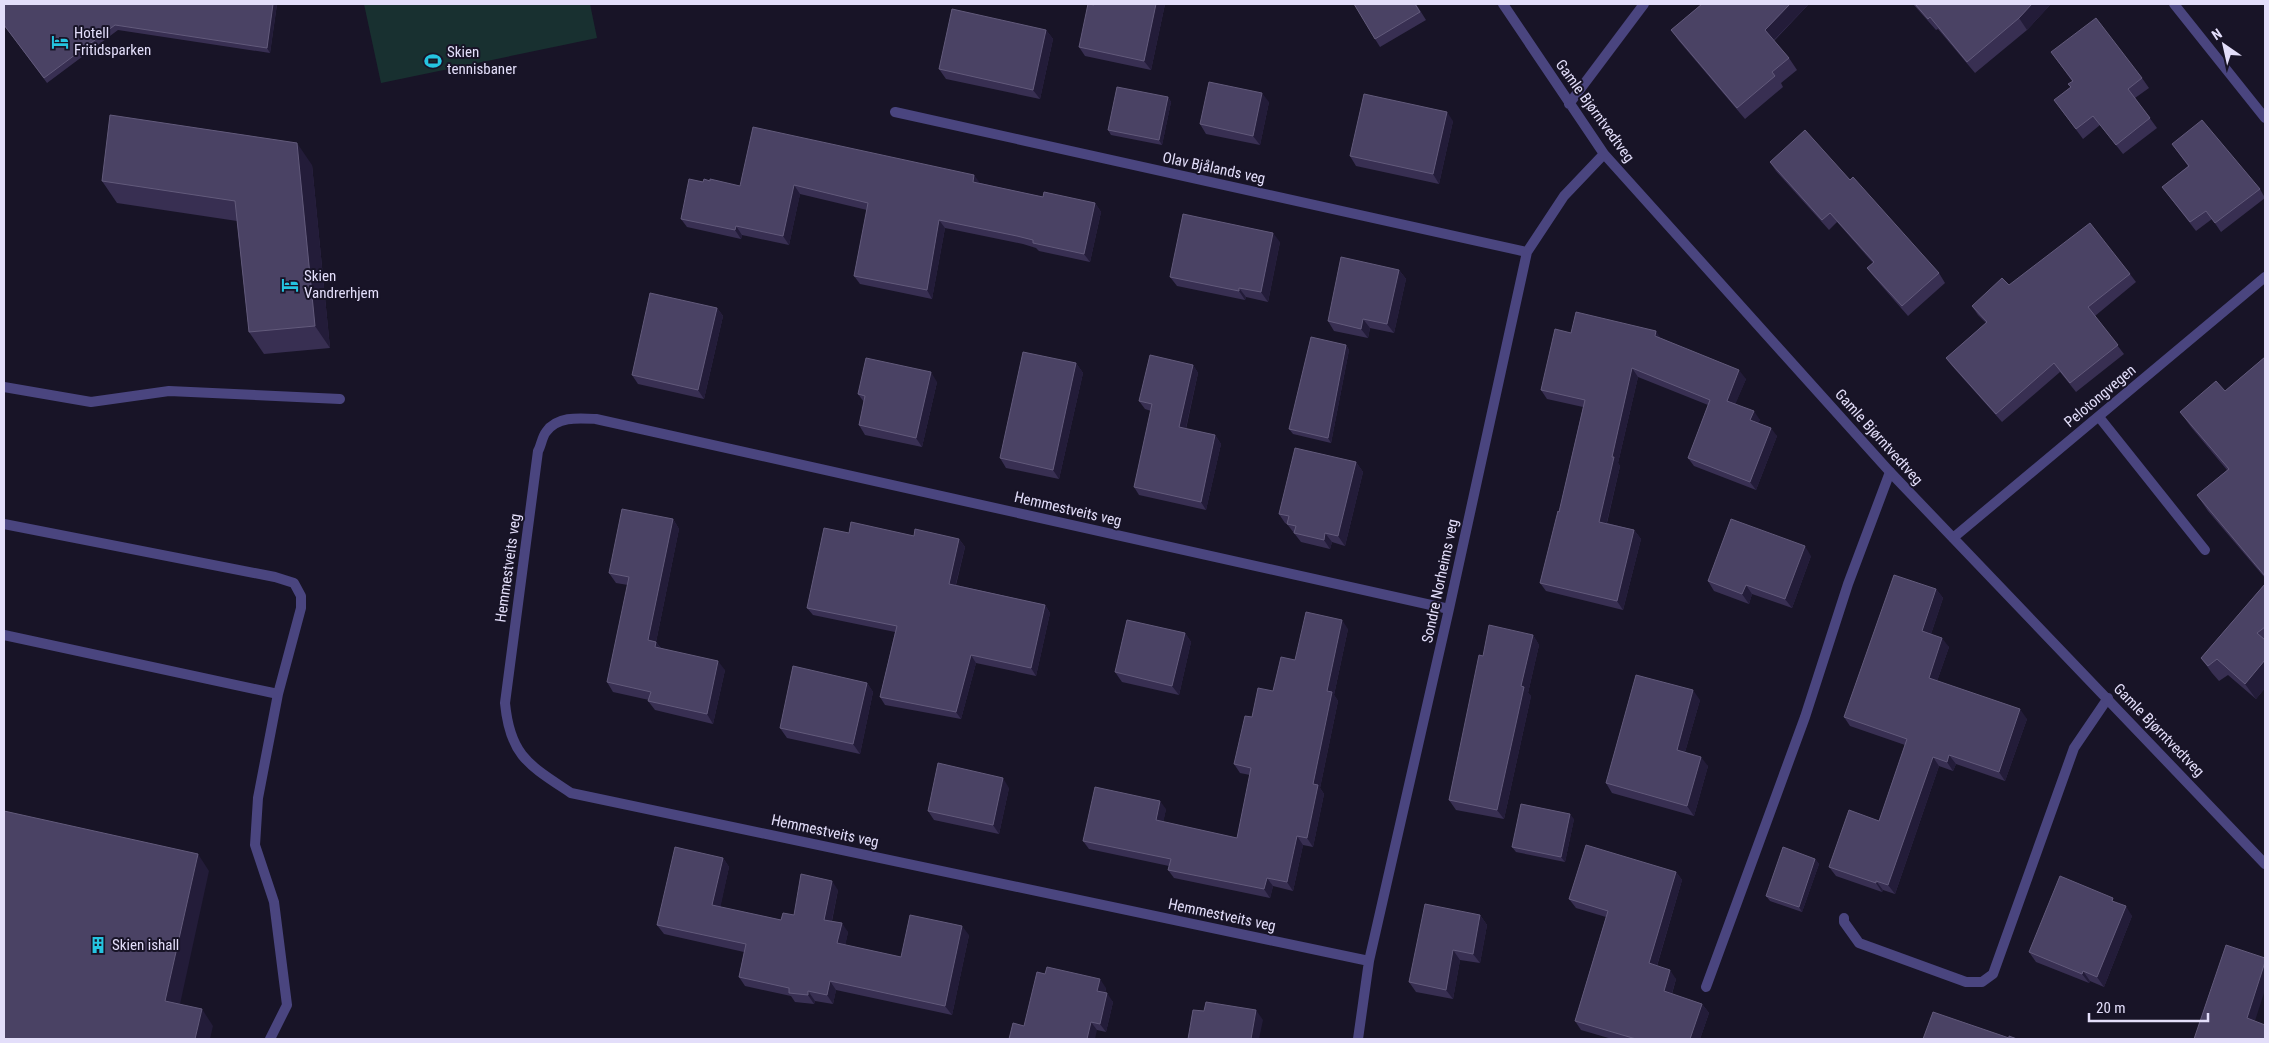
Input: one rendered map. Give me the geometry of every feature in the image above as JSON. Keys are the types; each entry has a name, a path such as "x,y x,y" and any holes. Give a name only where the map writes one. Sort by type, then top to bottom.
{"street":[{"name":"Gamle Bjørntvedtveg","path":"1503,4 1604,154 1890,472 2265,864"},
{"path":"1569,104 1644,4"},
{"path":"2174,4 2265,118"},
{"name":"Olav Bjålands veg","path":"895,112 1527,252"},
{"name":"Sondre Norheims veg","path":"1358,1039 1369,961 1449,609 1527,252 1564,196 1604,154"},
{"name":"Pelotongvegen","path":"1953,538 2265,277"},
{"path":"4,388 91,402 169,391 340,398"},
{"path":"2099,416 2205,550"},
{"name":"Hemmestveits veg","path":"1369,961 571,793 541,773 517,750 507,726 505,703 538,451 546,432 558,422 572,418 596,419 1449,609"},
{"path":"1706,987 1805,717 1848,584 1890,472"},
{"path":"4,524 275,577 294,583 301,596 301,608 278,694 258,798 255,845 274,902 287,1005 270,1039"},
{"path":"4,635 278,694"},
{"path":"1844,918 1844,922 1859,943 1966,982 1982,982 1993,974 2074,748 2108,698"}],"green space":[{"name":"Skien tennisbaner","path":"364,4 590,4 597,38 381,83"}],"building":[{"name":"Hotell Fritidsparken","path":"4,4 273,4 267,48 115,25 44,78 4,25"},
{"path":"1088,4 1156,4 1144,61 1079,47"},
{"path":"1354,4 1415,4 1420,12 1375,39"},
{"path":"1702,4 1790,4 1765,30 1789,58 1772,72 1775,76 1737,108 1671,30"},
{"path":"1915,4 2032,4 2019,18 1967,62 1930,17 1928,19"},
{"path":"952,9 1046,30 1033,90 939,69"},
{"path":"2096,18 2142,78 2128,89 2150,118 2116,145 2093,116 2076,129 2054,100 2071,87 2068,84 2073,81 2051,52"},
{"path":"1209,82 1262,93 1253,136 1200,124"},
{"path":"1117,87 1168,97 1159,140 1108,130"},
{"path":"1364,94 1447,112 1433,174 1350,156"},
{"name":"Skien Vandrerhjem","path":"110,115 297,143 315,326 249,332 235,201 102,181"},
{"path":"2202,120 2260,189 2215,223 2206,211 2190,222 2162,187 2189,166 2172,144"},
{"path":"753,127 974,175 973,182 1043,197 1044,192 1095,203 1084,254 1033,243 1033,240 1017,236 939,220 927,290 854,276 868,203 794,185 783,236 736,226 735,230 681,219 689,179 703,182 704,179 710,181 710,179 740,186"},
{"path":"1805,130 1850,180 1853,177 1939,273 1902,306 1867,268 1874,262 1830,213 1822,220 1770,162"},
{"path":"1183,214 1273,233 1261,292 1239,288 1239,291 1170,277"},
{"path":"2090,223 2130,274 2088,307 2118,345 2070,383 2054,363 1996,414 1946,358 1987,322 1972,306 2002,278 2009,285"},
{"path":"1341,257 1399,270 1387,324 1363,319 1361,329 1328,321"},
{"path":"650,293 717,308 698,390 632,375"},
{"path":"1576,312 1656,331 1655,336 1739,370 1727,401 1754,411 1750,420 1771,428 1750,482 1688,458 1710,400 1632,368 1599,522 1634,530 1617,601 1540,583 1585,400 1541,390 1555,329 1571,333"},
{"path":"1311,337 1346,345 1328,438 1289,429"},
{"path":"1023,352 1076,363 1053,470 1000,458"},
{"path":"1150,355 1193,365 1179,427 1215,435 1201,502 1134,487 1152,404 1139,401"},
{"path":"2265,357 2265,576 2197,495 2229,469 2180,412 2216,381 2225,391"},
{"path":"866,358 931,372 916,438 859,425 865,396 858,394"},
{"path":"1295,448 1356,462 1338,536 1325,533 1324,540 1294,533 1296,526 1287,524 1289,516 1279,514"},
{"path":"622,509 673,519 648,640 656,642 655,647 718,661 707,714 648,701 651,692 607,682 629,577 609,573"},
{"path":"1731,519 1805,546 1785,599 1746,585 1742,594 1708,581"},
{"path":"851,522 914,536 915,529 959,539 949,584 1045,605 1031,668 971,655 956,712 880,697 897,626 807,608 824,528 849,533"},
{"path":"1894,575 1936,589 1922,631 1942,638 1929,678 2020,709 1999,772 1949,755 1947,762 1933,757 1888,885 1876,881 1876,883 1829,867 1849,810 1879,821 1907,739 1844,717"},
{"path":"2265,584 2265,627 2257,633 2265,640 2265,660 2245,684 2217,659 2208,666 2201,658"},
{"path":"1306,612 1342,620 1327,691 1332,692 1313,784 1318,785 1307,838 1297,836 1287,882 1267,878 1264,889 1168,870 1171,859 1083,841 1095,787 1160,801 1156,820 1237,838 1251,768 1234,764 1245,716 1252,717 1258,688 1273,691 1281,657 1295,660"},
{"path":"1127,620 1185,633 1172,686 1115,672"},
{"path":"1489,625 1533,635 1521,686 1524,687 1497,810 1449,800 1479,655 1483,656"},
{"path":"793,666 867,683 853,744 780,728"},
{"path":"1636,675 1693,690 1677,750 1701,757 1687,806 1606,783"},
{"path":"938,763 1003,778 993,825 928,811"},
{"path":"1521,804 1570,814 1561,857 1512,847"},
{"name":"Skien ishall","path":"4,811 198,854 165,1001 202,1009 195,1039 4,1039"},
{"path":"1586,845 1676,872 1649,963 1670,970 1664,991 1702,1004 1690,1039 1636,1039 1575,1021 1608,911 1569,899"},
{"path":"675,847 723,858 712,905 781,920 783,913 794,915 801,874 832,881 824,920 842,923 837,943 901,957 910,915 962,926 945,1006 830,981 827,995 808,991 808,995 789,993 789,988 739,977 746,944 657,925"},
{"path":"1783,847 1815,859 1799,907 1766,896"},
{"path":"2060,876 2113,898 2112,901 2126,906 2097,977 2083,971 2082,974 2029,952"},
{"path":"1425,904 1480,915 1473,954 1453,950 1446,990 1409,982"},
{"path":"2226,945 2265,958 2247,1018 2265,1025 2265,1039 2194,1039"},
{"path":"1047,967 1100,979 1097,991 1107,993 1100,1024 1091,1022 1087,1039 1009,1039 1013,1023 1024,1026 1037,972 1045,974"},
{"path":"1206,1002 1256,1010 1251,1039 1188,1039 1193,1010 1204,1011"},
{"path":"1933,1012 2009,1038 2009,1036 2017,1039 1923,1039"}],"place":[{"name":"Hotell Fritidsparken","path":"60,42"},
{"name":"Skien tennisbaner","path":"433,61"},
{"name":"Skien Vandrerhjem","path":"290,285"},
{"name":"Skien ishall","path":"98,945"}]}
